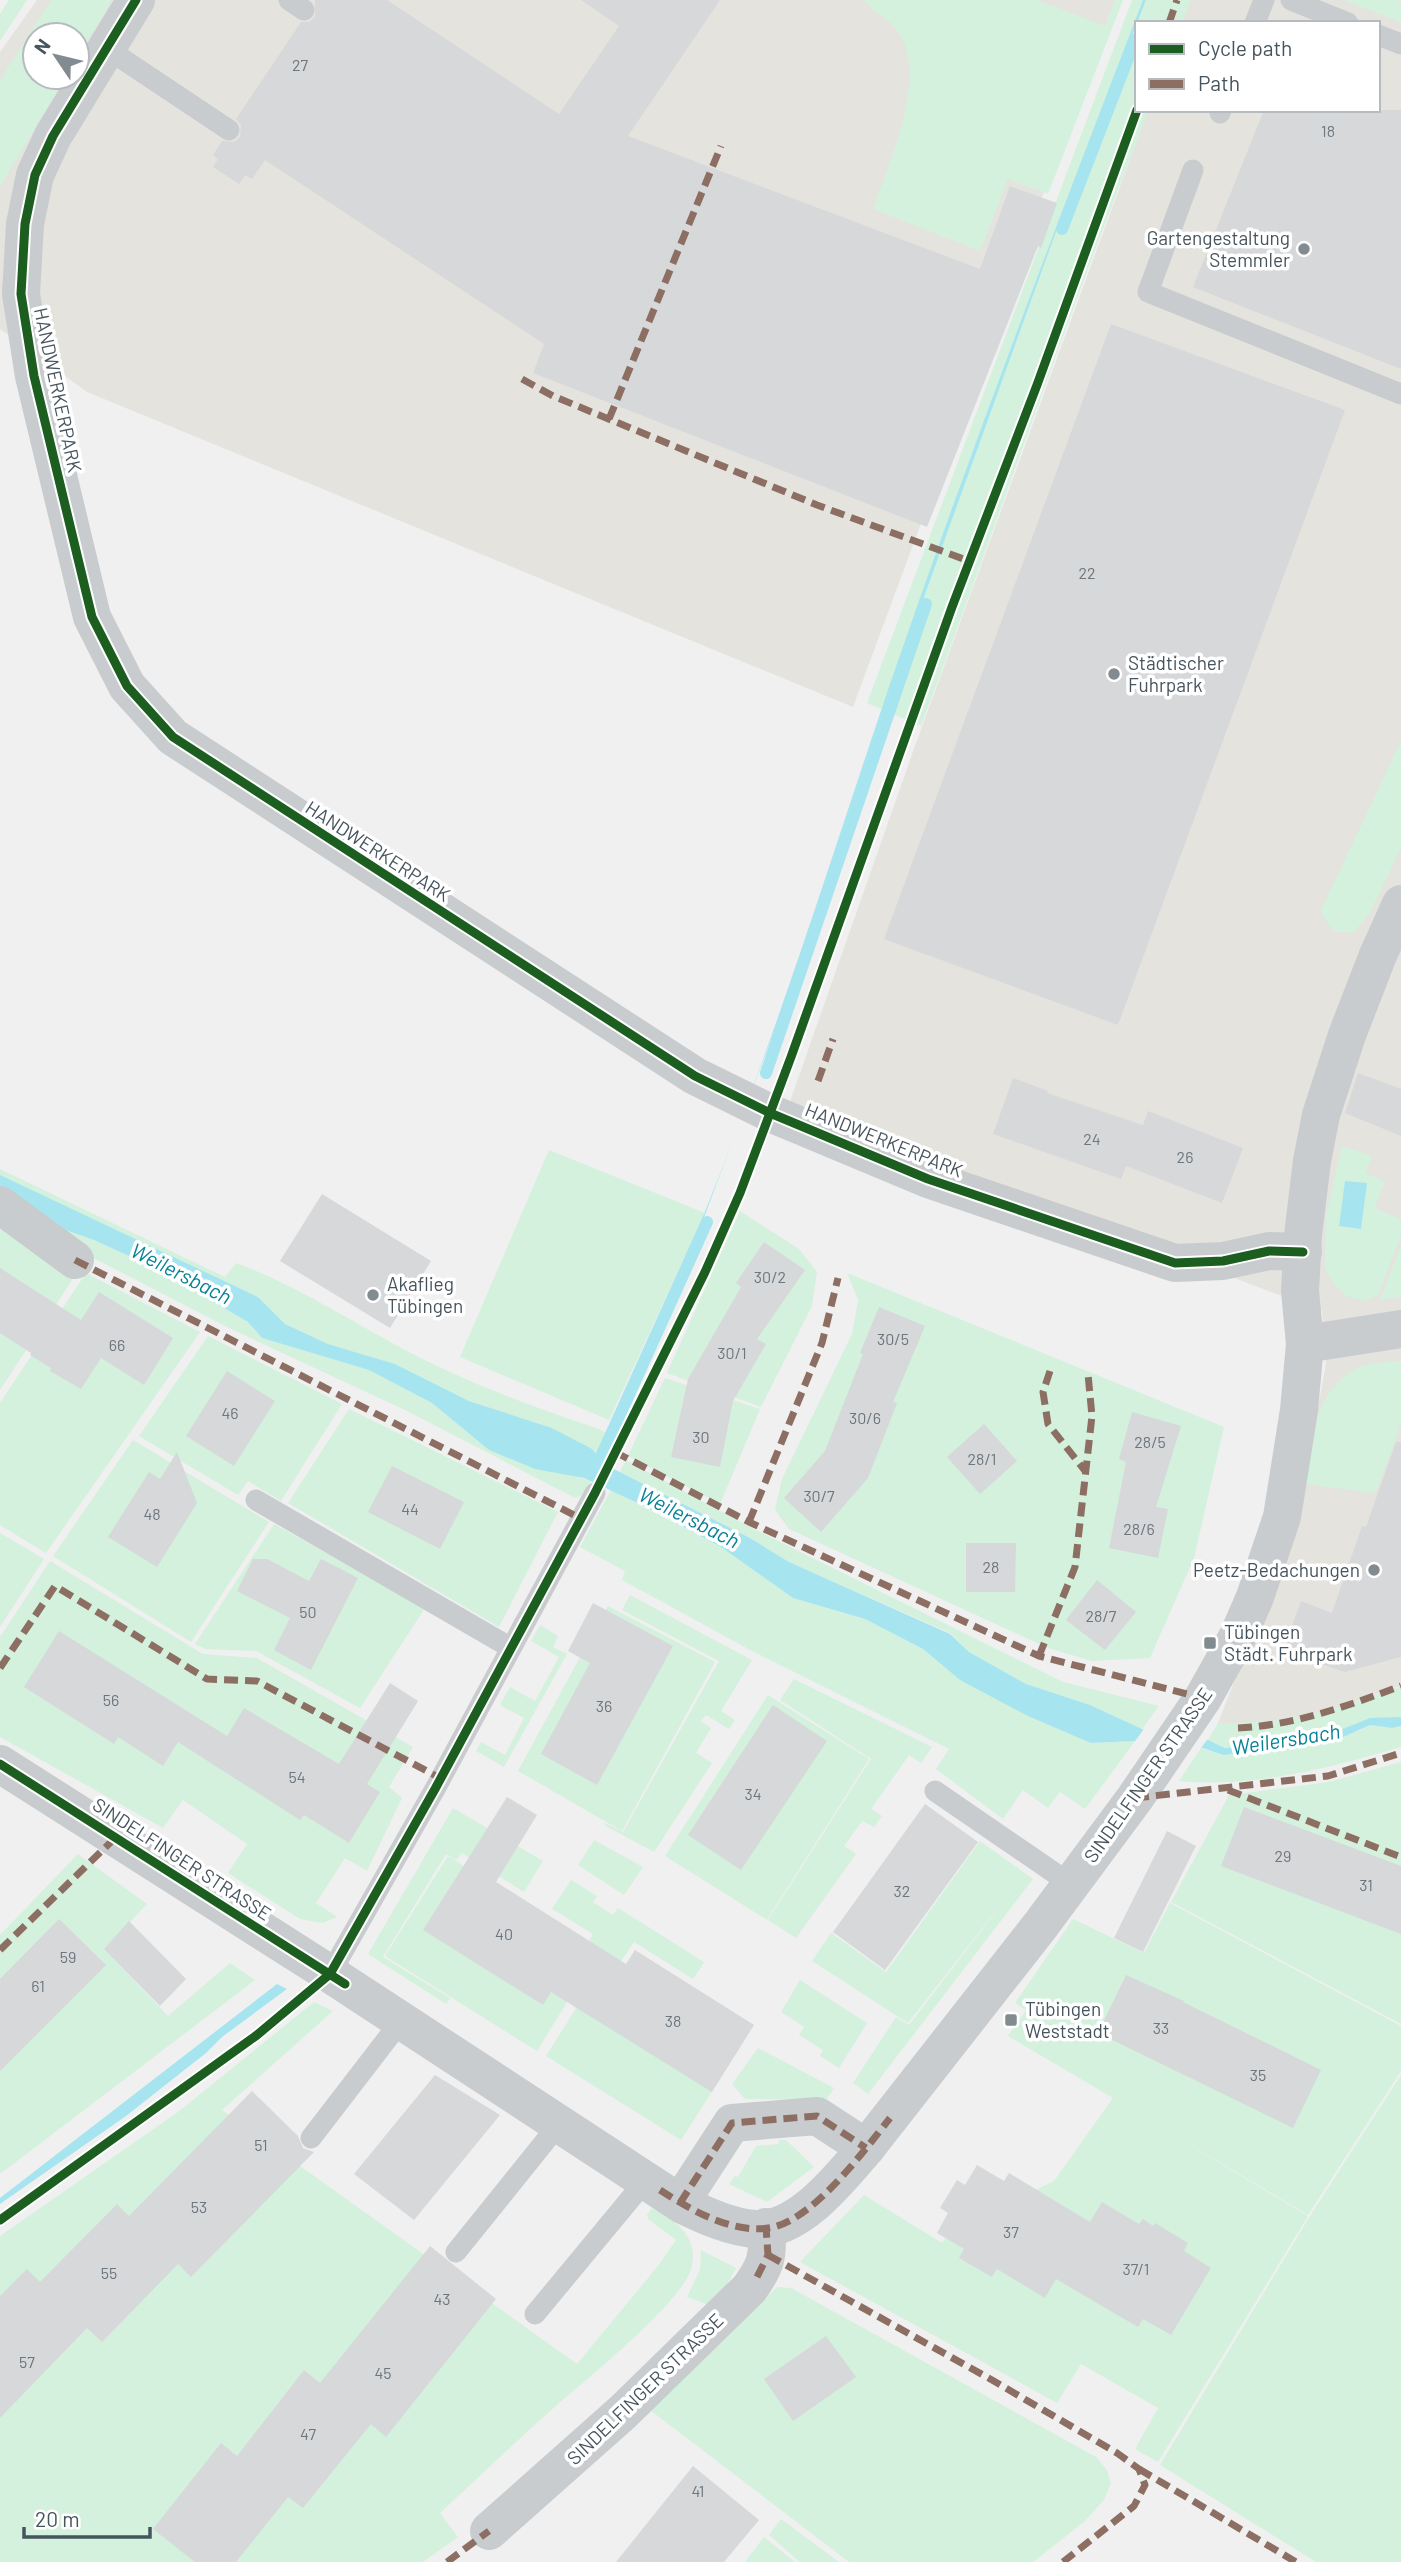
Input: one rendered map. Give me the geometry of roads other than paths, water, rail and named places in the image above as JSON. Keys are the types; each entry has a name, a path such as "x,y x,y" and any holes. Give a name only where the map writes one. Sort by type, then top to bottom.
{"street":[{"name":"HANDWERKERPARK","path":"136,0 53,136 35,175 25,224 21,294 34,376 92,617 127,686 173,737 695,1076 770,1113 928,1178 1175,1263 1223,1261 1269,1251 1303,1252"},
{"name":"SINDELFINGER STRASSE","path":"0,1764 330,1974 680,2203 708,2217 756,2229 790,2220 809,2208 866,2148 1072,1885 1149,1778 1239,1634 1255,1597 1282,1517 1299,1410 1305,1344 1300,1291 1312,1161 1336,1064 1378,954 1401,904"},
{"path":"0,1205 75,1260"},
{"path":"1305,1344 1401,1329"},
{"path":"680,2203 732,2123 817,2116 866,2148"},
{"name":"SINDELFINGER STRASSE","path":"489,2531 623,2412 748,2289 761,2272 768,2255 766,2227"}],"lane":[{"path":"1256,21 1264,0"},
{"path":"1291,0 1343,21"},
{"path":"1380,36 1401,44"},
{"path":"106,48 229,131"},
{"path":"1193,170 1148,292 1401,394"},
{"path":"330,1974 595,1493"},
{"path":"256,1500 511,1648"},
{"path":"935,1791 1072,1885"},
{"path":"310,2137 401,2021"},
{"path":"456,2252 559,2124"},
{"path":"535,2314 646,2180"}],"water":[{"path":"1143,0 1146,0 1138,21 1135,21 1135,28 1058,226 894,680 784,1005 703,1220 685,1259 728,1153 777,1019 891,681 983,424 1046,254"},
{"name":"Weilersbach","path":"0,1175 258,1297 285,1324 328,1344 395,1364 469,1401 552,1428 592,1449 596,1454 617,1408 596,1455 610,1467 750,1538 789,1562 950,1634 969,1652 1026,1684 1090,1705 1142,1729 1208,1740 1225,1748 1295,1742 1328,1735 1370,1718 1401,1717 1401,1726 1392,1728 1370,1725 1334,1741 1223,1755 1203,1748 1135,1741 1091,1743 1028,1716 960,1680 923,1649 865,1619 793,1598 721,1547 648,1508 584,1478 535,1469 489,1450 432,1403 369,1370 262,1338 248,1322 155,1268 94,1240 51,1225 0,1195"},
{"path":"1345,1181 1367,1183 1361,1229 1339,1226"},
{"path":"685,1259 664,1308 617,1408"},
{"path":"277,1984 287,1989 222,2037 206,2053 126,2116 0,2204 0,2198"}],"waterway":[{"path":"1062,229 1135,40"},
{"path":"766,1073 926,604"},
{"path":"595,1470 707,1222"}],"place":[{"name":"Gartengestaltung Stemmler","path":"1304,249"},
{"name":"Städtischer Fuhrpark","path":"1114,674"},
{"name":"Akaflieg Tübingen","path":"373,1295"},
{"name":"Peetz-Bedachungen","path":"1374,1570"},
{"name":"Tübingen Städt. Fuhrpark","path":"1210,1643"},
{"name":"Tübingen Weststadt","path":"1011,2020"}]}
